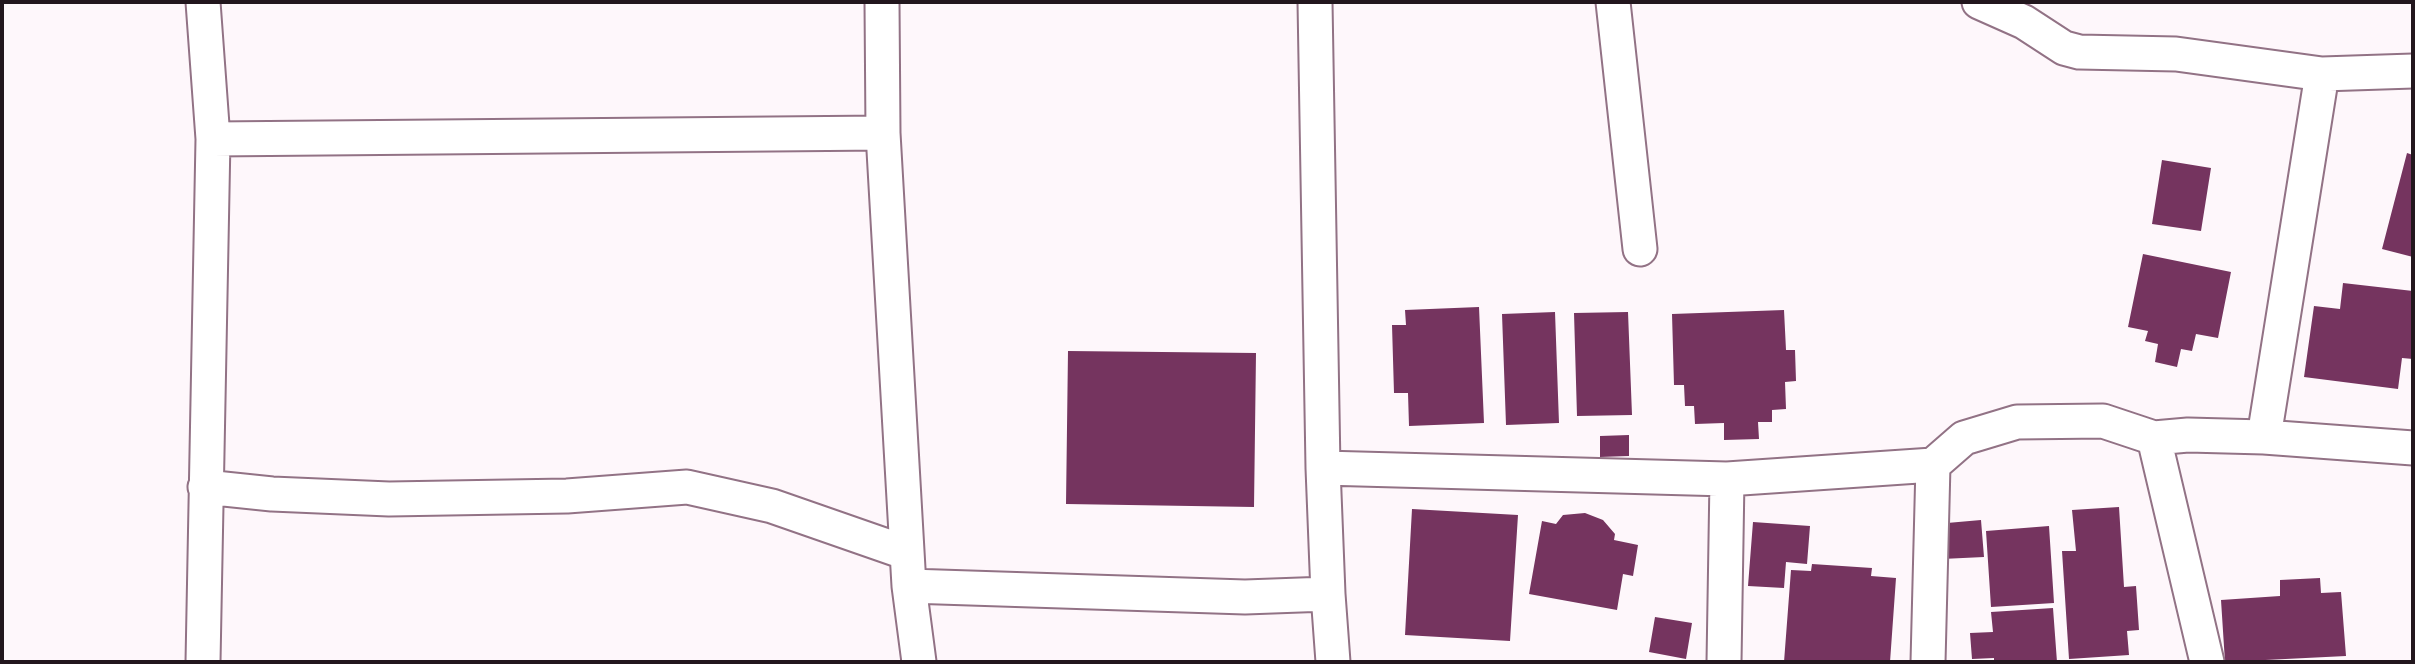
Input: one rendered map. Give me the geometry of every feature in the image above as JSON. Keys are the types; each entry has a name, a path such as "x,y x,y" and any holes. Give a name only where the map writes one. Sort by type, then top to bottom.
{"street":[{"path":"203,2 213,139 203,662"},
{"path":"882,2 883,132 909,586 919,662"},
{"path":"1315,2 1323,468 1333,662"},
{"path":"1613,2 1640,249"},
{"path":"1979,2 2024,22 2064,48 2080,52 2176,54 2322,74 2413,71"},
{"path":"2264,438 2322,74"},
{"path":"213,139 883,132"},
{"path":"1323,468 1727,479 1933,465 1964,438 2017,422 2103,421 2154,438 2264,438 2413,448"},
{"path":"2154,438 2207,662"},
{"path":"1928,662 1933,465"},
{"path":"1724,662 1727,479"},
{"path":"205,487 272,494 389,499 567,496 687,487 772,506 907,553"},
{"path":"909,586 1245,597 1328,594"}],"building":[{"path":"2407,153 2413,155 2413,257 2382,249"},
{"path":"2162,160 2211,168 2201,231 2152,224"},
{"path":"2143,254 2231,272 2218,338 2196,334 2192,351 2181,349 2177,367 2155,362 2158,344 2145,341 2148,331 2128,327"},
{"path":"2343,283 2413,291 2413,359 2402,358 2398,389 2304,377 2314,306 2340,309"},
{"path":"1479,307 1484,423 1409,426 1408,393 1394,393 1392,325 1406,325 1405,310"},
{"path":"1784,310 1786,350 1795,350 1796,381 1785,382 1786,409 1772,410 1772,422 1758,422 1759,439 1724,440 1724,423 1695,424 1694,406 1685,406 1684,385 1674,385 1672,314"},
{"path":"1555,312 1559,423 1506,425 1502,314"},
{"path":"1628,312 1632,415 1577,416 1574,313"},
{"path":"1068,351 1256,353 1254,507 1066,504"},
{"path":"1629,435 1629,456 1600,457 1600,436"},
{"path":"2119,507 2124,587 2136,586 2139,630 2127,631 2129,655 2069,659 2062,551 2076,551 2072,510"},
{"path":"1412,509 1518,515 1510,641 1405,635"},
{"path":"1585,513 1603,520 1615,534 1614,540 1638,545 1633,576 1623,574 1617,610 1529,594 1542,521 1556,524 1563,515"},
{"path":"1981,520 1984,557 1942,559 1941,542 1948,541 1947,523"},
{"path":"1753,522 1810,526 1807,564 1786,562 1784,588 1748,586"},
{"path":"2049,526 2054,603 1991,607 1986,531"},
{"path":"1812,564 1872,568 1871,576 1896,578 1890,662 1784,662 1791,570 1811,571"},
{"path":"2320,578 2321,593 2341,592 2346,656 2225,662 2221,600 2280,596 2280,580"},
{"path":"2053,608 2057,662 1994,662 1994,658 1972,659 1970,633 1993,632 1991,612"},
{"path":"1655,617 1692,623 1686,659 1649,652"}]}
